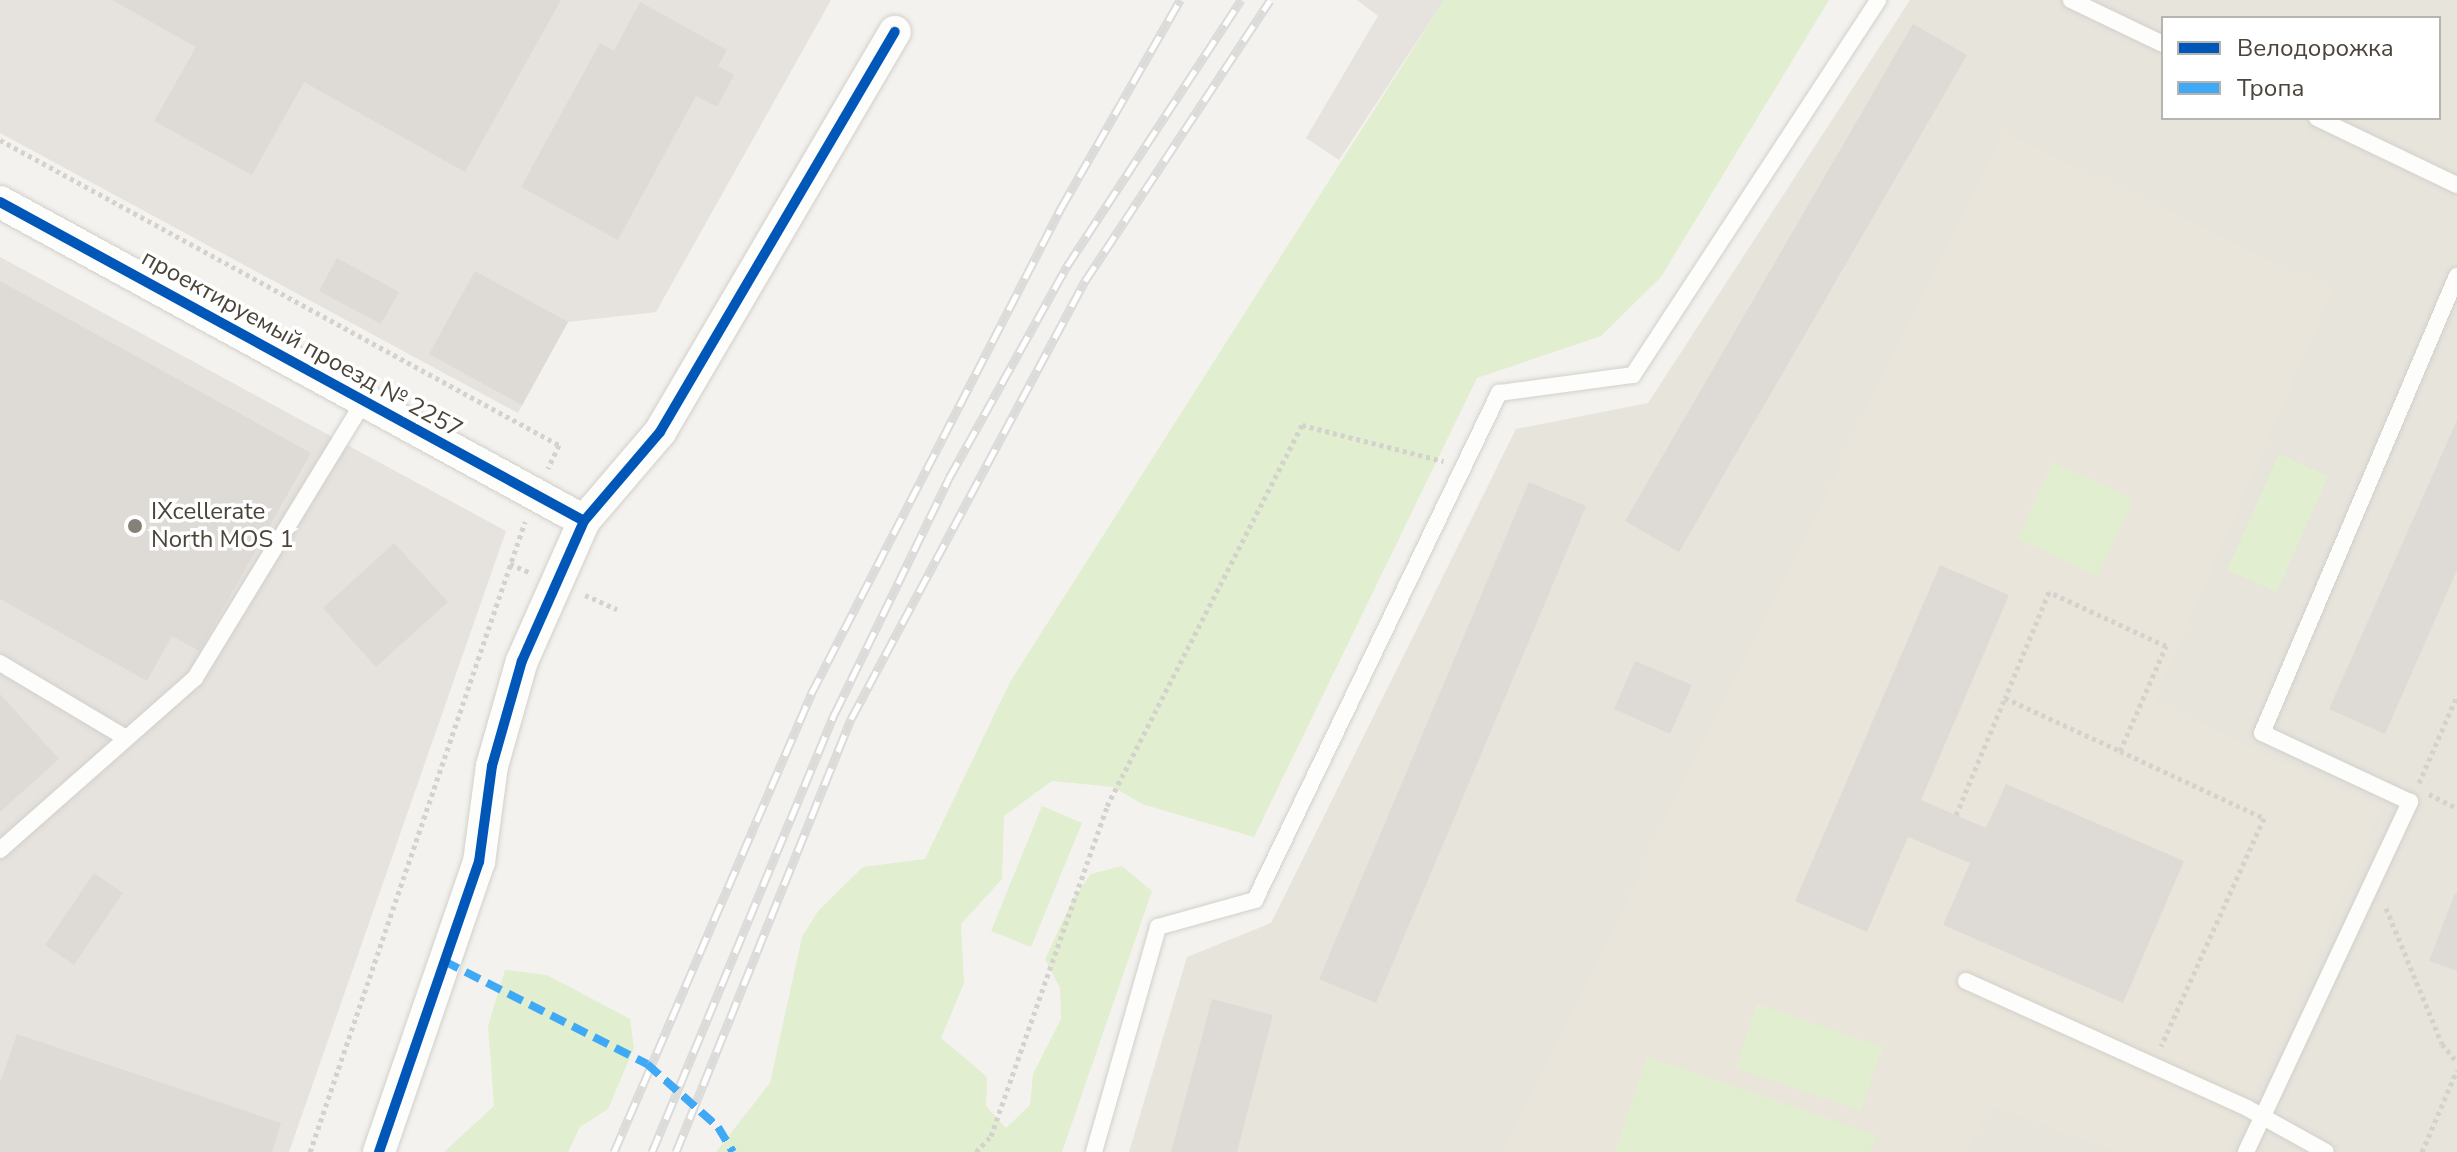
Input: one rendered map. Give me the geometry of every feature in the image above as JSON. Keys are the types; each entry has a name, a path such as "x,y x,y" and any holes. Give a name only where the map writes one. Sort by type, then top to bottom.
{"street":[{"path":"379,1152 479,862 492,766 522,661 584,521 660,432 895,32"},
{"name":"проектируемый проезд № 2257","path":"0,202 584,521"}],"lane":[{"path":"1094,1152 1158,927 1255,900 1499,393 1633,375 1878,0"},
{"path":"2071,0 2161,43"},
{"path":"2321,120 2457,185"},
{"path":"2246,1152 2410,802 2262,733 2457,276"},
{"path":"0,850 124,737 195,678 364,401"},
{"path":"0,663 124,737"},
{"path":"1966,981 2263,1117 2326,1152"}],"path":[{"path":"0,140 559,445 537,495 310,1152"},
{"path":"976,1152 991,1136 1107,806 1302,425 1464,467"},
{"path":"1956,815 2049,592 2166,646 2120,751"},
{"path":"2457,696 2416,788 2457,808"},
{"path":"2005,698 2264,818 2153,1066"},
{"path":"2374,878 2442,1044 2457,1062"},
{"path":"2422,1152 2457,1070"}],"shaded area":[{"path":"0,0 831,0 656,312 568,322 518,413 0,133"},
{"path":"1357,0 1444,0 1339,160 1306,138 1378,16"},
{"path":"1910,0 2457,0 2457,1152 1129,1152 1187,957 1271,923 1516,429 1648,403"},
{"path":"2003,132 2333,290 2154,701 2382,809 2227,1152 2118,1152 1991,1106 1967,1152 1503,1152"},
{"path":"0,257 506,531 289,1152 0,1152"}],"green space":[{"path":"1444,0 1829,0 1661,277 1601,336 1477,378 1254,837 1142,804 1113,787 1052,781 1004,816 1002,879 961,924 964,983 941,1038 987,1077 986,1106 1006,1128 1030,1105 1033,1074 1061,1019 1060,988 1045,959 1073,899 1091,874 1122,866 1152,891 1062,1152 716,1152 770,1083 802,937 818,911 863,867 925,859 1010,682"},
{"path":"2279,454 2328,476 2277,592 2227,570"},
{"path":"2053,462 2133,499 2098,576 2018,539"},
{"path":"1042,806 1082,823 1031,947 991,931"},
{"path":"505,970 547,975 630,1019 634,1048 608,1109 580,1127 568,1152 444,1152 494,1106 488,1026"},
{"path":"1757,1004 1883,1047 1861,1110 1736,1068"},
{"path":"1647,1057 1876,1135 1870,1152 1615,1152"}],"building":[{"path":"112,0 561,0 465,172 304,82 252,175 154,121 196,47"},
{"path":"640,2 727,50 718,66 734,75 717,107 696,96 618,240 521,187 600,43 614,51"},
{"path":"1913,24 1967,55 1679,552 1625,521"},
{"path":"337,258 399,292 381,324 319,291"},
{"path":"475,271 568,322 522,405 429,354"},
{"name":"IXcellerate North MOS 1","path":"0,281 311,453 199,651 172,636 147,681 0,599"},
{"path":"2457,420 2457,570 2385,734 2329,709"},
{"path":"1529,482 1586,506 1376,1003 1319,979"},
{"path":"394,543 448,602 376,667 323,608"},
{"path":"1940,565 2009,595 1921,800 1986,828 2006,784 2184,861 2123,1003 1943,925 1970,863 1908,837 1867,932 1795,901"},
{"path":"1635,661 1692,685 1670,734 1614,709"},
{"path":"0,694 59,759 0,812"},
{"path":"94,873 123,893 74,965 45,945"},
{"path":"2457,894 2457,971 2429,961"},
{"path":"1212,999 1273,1015 1237,1152 1171,1152"},
{"path":"17,1034 281,1123 272,1152 0,1152 0,1083"}],"railway":[{"path":"614,1152 811,694 1061,208 1180,0"},
{"path":"652,1152 835,713 949,478 1067,266 1241,0"},
{"path":"676,1152 851,719 1085,281 1270,0"}],"marked path":[{"path":"444,961 647,1064 718,1127 733,1152"}],"cycle path":[{"path":"379,1152 479,862 492,766 522,661 584,521 660,432 895,32"},
{"path":"0,202 584,521"}],"place":[{"name":"IXcellerate North MOS 1","path":"135,526"}]}
